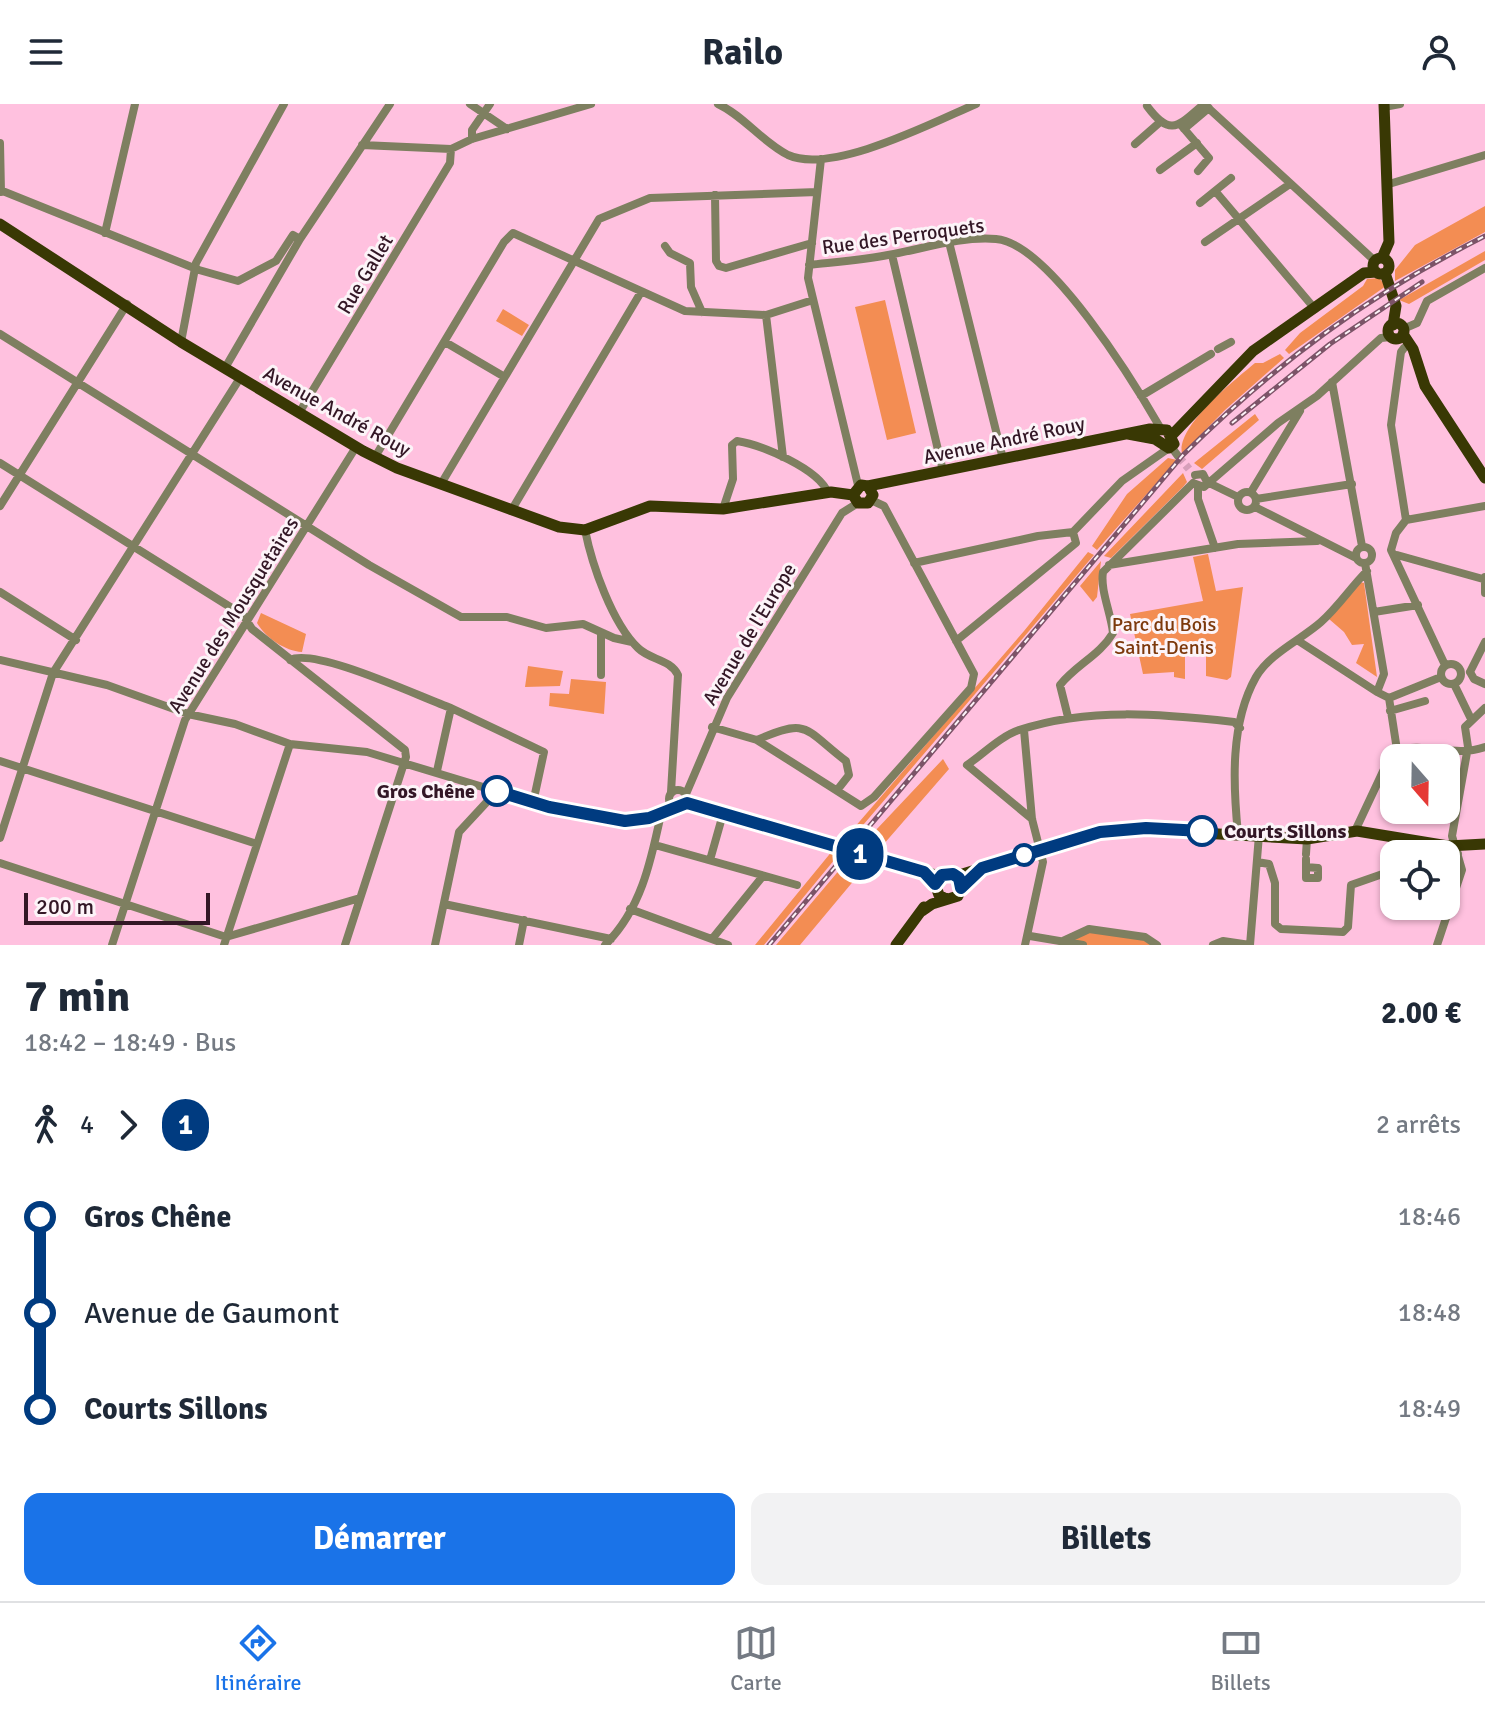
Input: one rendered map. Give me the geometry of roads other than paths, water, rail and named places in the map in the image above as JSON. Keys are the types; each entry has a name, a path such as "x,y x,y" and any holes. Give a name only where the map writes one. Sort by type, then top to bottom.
{"main road":[{"path":"1161,433 1253,351 1378,266 1389,242 1384,106"},
{"name":"Avenue André Rouy","path":"0,224 181,342 356,447 441,484 564,529 585,530 650,506 723,509 830,492 841,487 862,493 887,482 1128,434 1161,433"},
{"path":"1378,266 1396,306 1401,337 1425,386 1485,478"},
{"path":"1161,433 1173,451"},
{"path":"1161,433 1173,451"},
{"path":"896,945 922,911 937,882 1119,829 1307,839 1355,831 1394,840"},
{"path":"1460,849 1485,844"},
{"path":"922,911 954,898 982,868"},
{"path":"956,876 961,888"},
{"path":"937,882 946,899"}],"street":[{"path":"105,233 135,104"},
{"path":"181,342 196,268 284,104"},
{"path":"225,368 300,239 390,104"},
{"path":"470,104 505,129"},
{"path":"472,139 473,129 490,104"},
{"path":"362,145 451,149 472,139 591,104"},
{"path":"718,104 786,154 821,159 875,147 976,104"},
{"path":"1384,106 1400,104"},
{"path":"1147,106 1159,123 1170,127 1182,126 1206,106 1378,266"},
{"path":"1135,144 1159,123"},
{"path":"1182,126 1209,158 1198,171"},
{"path":"0,143 0,191 196,268 238,281 276,261 293,235 300,239"},
{"path":"1160,170 1197,143"},
{"name":"Rue Gallet","path":"299,413 450,163 451,149"},
{"path":"1389,184 1485,155"},
{"name":"Rue des Perroquets","path":"821,159 809,265 892,255 949,242 998,239 1026,250 1064,289 1102,336 1161,433"},
{"path":"1200,203 1232,177"},
{"path":"1205,242 1290,184"},
{"path":"441,484 599,219 650,198 817,192"},
{"path":"1216,192 1315,309"},
{"path":"715,195 716,261 719,266 726,268 812,243"},
{"path":"375,457 504,242 513,233 685,311 766,315 813,300"},
{"path":"949,242 1003,459"},
{"path":"665,246 670,253 690,263 691,287 702,312"},
{"path":"892,255 943,471"},
{"path":"712,727 757,740 861,806 874,797 971,688 974,674 882,504 862,493 813,300 808,278 809,265"},
{"path":"1207,482 1303,407 1381,338 1401,337 1417,323 1427,301 1485,268"},
{"path":"511,511 641,292"},
{"path":"0,506 127,304"},
{"path":"766,315 783,457"},
{"path":"0,334 307,525 466,619 507,617 546,628 580,624 632,642"},
{"path":"1401,337 1391,425 1406,520"},
{"path":"445,342 503,376"},
{"path":"1141,396 1231,342"},
{"path":"0,838 53,673 240,378"},
{"path":"1332,382 1351,481 1360,561 1374,612 1384,674 1377,692"},
{"path":"1238,497 1239,506 1244,510 1254,499 1303,407"},
{"path":"723,509 733,479 732,445 737,441 756,445 783,457 821,482 830,492"},
{"name":"Avenue des Mousquetaires","path":"112,945 188,714 356,447"},
{"path":"914,563 1038,536 1073,532 1122,481 1173,451"},
{"path":"0,463 243,615 246,622 290,660 405,750 404,762 345,945"},
{"path":"1194,479 1238,497 1254,499 1351,481"},
{"path":"1194,479 1215,548"},
{"path":"1068,717 1060,685 1073,669 1106,644 1113,633 1101,576 1194,479"},
{"name":"Avenue de l'Europe","path":"686,798 712,727 732,689 842,513 862,493"},
{"path":"1254,499 1317,541 1360,561"},
{"path":"1297,640 1389,698 1441,677 1445,665 1394,552 1396,533 1406,520 1485,506"},
{"path":"585,530 596,575 632,642 642,652 671,666 678,675 669,800 672,807"},
{"path":"956,641 1076,543 1073,532"},
{"path":"1109,565 1264,542 1317,541"},
{"path":"1238,834 1233,774 1239,722 1263,668 1323,620 1360,561 1372,553 1394,552 1484,578 1485,593"},
{"path":"0,592 76,640"},
{"path":"1374,612 1418,605"},
{"path":"601,633 601,675"},
{"path":"1454,684 1466,672 1485,642"},
{"path":"290,660 306,656 348,668 451,708 544,752 533,803"},
{"path":"0,660 107,685 188,714 235,724 289,748 367,752 533,803 625,821 661,814 672,807 680,808 686,798"},
{"path":"1445,665 1455,664 1485,684"},
{"path":"1441,677 1444,682 1454,684"},
{"path":"1454,684 1470,720"},
{"path":"1389,698 1396,744"},
{"path":"1390,711 1425,701"},
{"path":"437,771 451,708"},
{"path":"1453,840 1466,753 1465,727 1485,708"},
{"path":"1032,819 967,765 1017,730 1068,717 1139,713 1239,722"},
{"path":"757,740 788,726 802,727 850,768 838,789"},
{"path":"1024,730 1032,819 1043,862 1027,941 1063,941 1083,945"},
{"path":"1460,752 1485,747"},
{"path":"225,941 289,748"},
{"path":"0,761 257,844"},
{"path":"1355,831 1380,776"},
{"path":"671,792 680,790 686,798 723,814 924,872 937,882"},
{"path":"435,945 459,832 497,791"},
{"path":"444,904 524,920 608,942 649,873 661,814"},
{"path":"710,860 723,814"},
{"path":"1215,945 1223,941 1250,945 1259,835"},
{"path":"1306,860 1307,839"},
{"path":"655,845 797,885"},
{"path":"1257,862 1269,864 1275,883 1275,924 1281,929 1343,932 1348,927 1351,885 1380,875"},
{"path":"0,863 225,941 360,898"},
{"path":"712,939 763,876"},
{"path":"630,909 728,945"},
{"path":"519,945 524,920"},
{"path":"1437,945 1445,920"},
{"path":"1063,941 1089,929 1145,937 1157,945"}],"tunnel":[{"path":"1178,456 1189,469"}],"railway":[{"path":"769,945 1183,455 1253,390 1325,333 1402,282 1485,236"},
{"path":"1232,423 1330,344 1422,282"}],"place":[{"name":"Gros Chêne","path":"497,791"},
{"name":"Courts Sillons","path":"1202,831"}],"park label":[{"name":"Parc du Bois Saint-Denis","path":"1164,636"}]}
